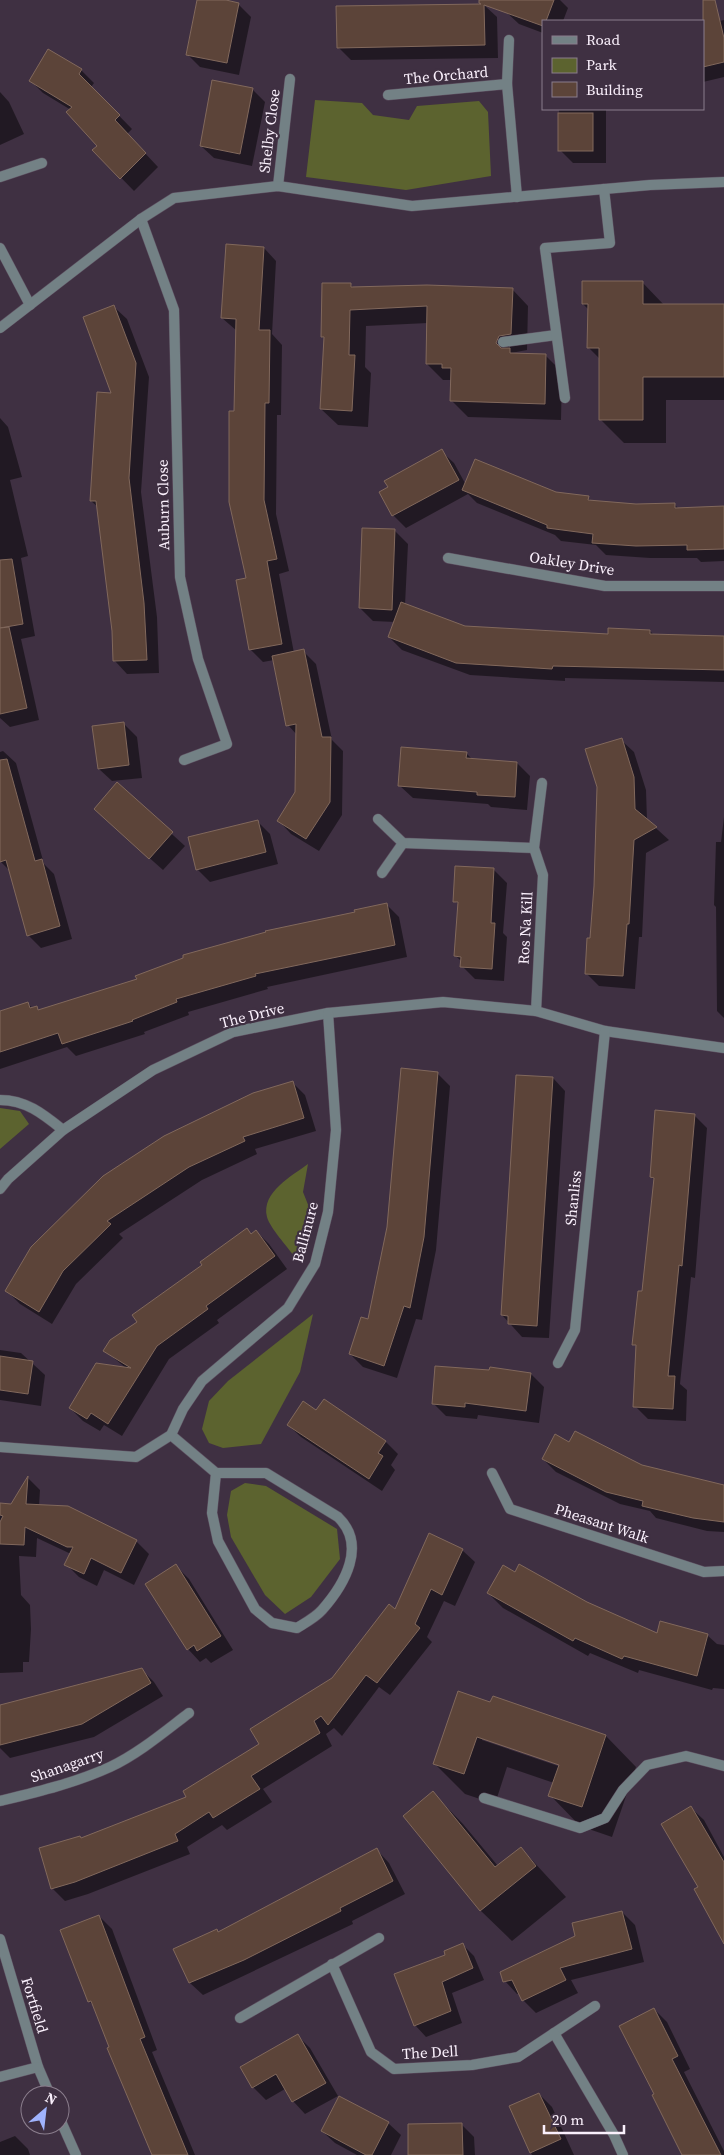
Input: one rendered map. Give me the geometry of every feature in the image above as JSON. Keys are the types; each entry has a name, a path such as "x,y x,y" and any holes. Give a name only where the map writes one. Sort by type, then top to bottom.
{"street":[{"name":"The Orchard","path":"509,40 507,84 517,197"},
{"name":"Shelby Close","path":"278,186 290,80"},
{"name":"The Orchard","path":"388,95 507,84"},
{"path":"0,176 42,163"},
{"path":"0,328 141,219 174,198 278,186 412,206 650,185 724,182"},
{"path":"565,398 545,248 610,243 604,189"},
{"name":"Auburn Close","path":"141,219 174,310 180,577 198,659 227,744 184,760"},
{"path":"0,248 30,305"},
{"path":"503,342 556,336"},
{"name":"Oakley Drive","path":"448,558 605,586 724,586"},
{"name":"Ros Na Kill","path":"536,1011 544,875 534,848 542,783"},
{"path":"378,819 403,843 534,848"},
{"path":"382,873 403,843"},
{"name":"The Drive","path":"0,1188 63,1130 153,1070 232,1032 328,1013 443,1002 536,1011 605,1031 724,1048"},
{"name":"Ballinure","path":"171,1435 183,1409 202,1380 288,1308 315,1264 328,1212 336,1130 328,1013"},
{"name":"Shanliss","path":"558,1363 574,1330 605,1031"},
{"path":"0,1100 14,1100 39,1110 63,1130"},
{"path":"0,1447 136,1457 171,1435 216,1473 266,1473 338,1517 348,1526 353,1546 351,1562 340,1585 321,1611 297,1628 272,1623 255,1609 218,1541 212,1513 216,1473"},
{"name":"Pheasant Walk","path":"492,1473 510,1509 704,1572 724,1572"},
{"name":"Shanagarry","path":"0,1801 65,1784 111,1767 189,1713"},
{"path":"484,1798 580,1828 605,1818 623,1790 647,1765 686,1756 722,1765"},
{"path":"240,2018 380,1938"},
{"name":"Fortfield","path":"0,1939 38,2067 46,2085"},
{"name":"The Dell","path":"332,1964 372,2052 394,2069 472,2065 518,2057 594,2006"},
{"path":"554,2033 614,2135 623,2155"},
{"path":"0,2076 38,2067"},
{"path":"67,2135 76,2155"}],"green space":[{"path":"315,100 362,103 373,115 409,120 417,106 479,101 488,112 491,176 406,190 306,177"},
{"path":"0,1108 20,1111 29,1124 0,1149"},
{"path":"308,1164 303,1192 309,1207 301,1243 294,1256 272,1226 267,1217 266,1208 273,1192 286,1179"},
{"path":"313,1314 300,1372 261,1444 223,1448 209,1443 202,1429 209,1401 228,1381"},
{"path":"245,1483 266,1486 337,1529 340,1559 311,1597 285,1614 265,1595 231,1537 227,1515 231,1491"}],"building":[{"path":"197,0 226,0 239,3 227,63 186,55"},
{"path":"479,0 554,0 546,20 542,20 542,26 484,5 485,45 337,48 336,6 481,4"},
{"path":"703,0 715,0 724,38 724,62 704,67"},
{"path":"48,49 82,69 79,74 120,115 115,120 146,153 120,179 92,150 97,146 66,112 72,107 29,81"},
{"path":"212,80 253,88 240,154 200,146"},
{"path":"558,113 593,113 593,151 558,151"},
{"path":"226,244 264,247 259,330 270,330 269,403 265,403 264,500 277,559 267,561 282,644 249,650 236,580 246,578 229,502 229,411 234,411 236,319 221,318"},
{"path":"582,281 643,281 643,304 724,304 724,377 643,377 643,420 599,420 599,348 587,348 588,304 582,304"},
{"path":"322,283 351,283 351,287 427,285 513,288 511,334 499,336 496,343 501,348 510,348 510,353 546,354 545,404 450,401 451,368 442,368 442,364 426,364 427,306 350,310 349,355 355,355 352,411 320,409 324,337 321,337"},
{"path":"114,305 136,363 129,478 144,603 147,660 113,661 112,631 96,501 90,501 97,392 111,393 83,317"},
{"path":"442,449 459,480 392,516 379,492 388,487 384,481"},
{"path":"475,459 556,492 589,496 588,500 636,504 675,503 675,508 724,506 724,549 687,550 687,545 636,546 592,543 593,534 547,528 547,525 462,490"},
{"path":"362,528 395,529 392,610 359,608"},
{"path":"12,559 23,624 0,628 0,560"},
{"path":"401,602 465,626 608,634 608,628 650,630 650,634 724,636 724,670 553,666 552,669 456,663 388,637"},
{"path":"9,627 27,708 0,714 0,628"},
{"path":"304,649 322,737 331,737 330,802 306,839 277,821 295,792 296,724 286,726 272,656"},
{"path":"124,722 129,765 98,769 92,726"},
{"path":"622,738 634,777 635,809 657,827 634,840 629,924 627,924 623,976 585,974 587,938 590,938 594,886 597,787 585,749"},
{"path":"401,747 467,752 466,758 517,762 515,797 477,795 477,792 398,786"},
{"path":"7,759 35,861 42,859 60,926 27,936 6,860 0,862 0,760"},
{"path":"117,782 173,832 149,859 94,809"},
{"path":"258,820 266,852 196,870 188,837"},
{"path":"455,866 494,868 491,923 495,923 492,969 460,967 461,957 454,956 458,902 453,902"},
{"path":"387,903 395,945 255,974 256,976 176,999 177,1002 133,1021 62,1044 58,1033 0,1052 0,1011 28,1002 30,1008 37,1006 38,1010 137,979 135,976 183,958 183,955 265,931 355,912 354,910"},
{"path":"401,1068 438,1072 424,1237 410,1308 404,1306 384,1366 349,1354 361,1317 368,1319 387,1227"},
{"path":"516,1075 553,1077 537,1326 508,1324 508,1316 501,1315"},
{"path":"293,1081 304,1118 243,1137 245,1141 189,1167 107,1221 111,1224 63,1271 39,1312 5,1291 31,1247 103,1176 164,1136 253,1093"},
{"path":"655,1110 695,1114 682,1266 679,1265 668,1376 675,1376 673,1409 633,1407 636,1345 632,1345 638,1291 642,1291 654,1178 650,1177"},
{"path":"247,1228 251,1234 256,1230 275,1256 206,1306 208,1309 157,1346 108,1424 91,1413 87,1419 69,1408 96,1363 131,1368 103,1351 110,1340 137,1322 132,1315 202,1265 200,1262"},
{"path":"0,1356 33,1361 28,1394 0,1390"},
{"path":"435,1366 489,1370 490,1367 531,1373 526,1411 465,1403 465,1407 432,1404"},
{"path":"324,1399 386,1441 378,1453 383,1456 369,1479 287,1425 303,1401 316,1410"},
{"path":"575,1431 642,1465 724,1485 724,1522 693,1518 642,1506 643,1501 606,1492 542,1459 555,1434 569,1442"},
{"path":"28,1476 26,1504 68,1506 137,1540 121,1573 91,1558 84,1574 64,1565 73,1547 67,1547 25,1527 24,1545 0,1544 0,1522 3,1516 0,1515 0,1503 11,1504"},
{"path":"429,1533 463,1549 442,1595 431,1589 415,1624 420,1628 377,1683 366,1675 328,1725 321,1716 314,1721 320,1733 251,1776 260,1789 213,1818 209,1812 175,1834 178,1841 75,1882 51,1889 39,1848 80,1836 81,1838 186,1797 183,1791 259,1744 250,1729 332,1678 389,1604 395,1609"},
{"path":"176,1564 221,1636 197,1651 194,1645 187,1650 145,1584"},
{"path":"519,1564 587,1602 657,1633 660,1621 708,1634 697,1676 624,1656 622,1659 575,1638 573,1641 487,1593 503,1565 515,1572"},
{"path":"142,1668 151,1683 82,1724 0,1745 0,1705"},
{"path":"458,1691 490,1702 493,1696 606,1735 582,1807 548,1796 559,1765 477,1737 464,1774 433,1764"},
{"path":"433,1791 495,1867 521,1847 536,1866 480,1911 403,1816"},
{"path":"691,1806 724,1862 724,1944 694,1889 698,1887 661,1824"},
{"path":"377,1848 393,1881 340,1908 341,1911 244,1960 189,1983 173,1949 217,1929 218,1932"},
{"path":"622,1911 632,1949 560,1968 566,1980 522,2001 512,1980 503,1982 500,1972 575,1936 572,1923"},
{"path":"99,1915 145,2037 140,2039 188,2155 152,2155 107,2048 109,2047 91,2001 88,2002 60,1930"},
{"path":"463,1943 473,1968 442,1982 451,2011 414,2026 394,1974 445,1955 444,1951"},
{"path":"654,2008 678,2056 672,2059 721,2155 682,2155 652,2095 654,2094 619,2026"},
{"path":"298,2034 326,2083 292,2102 276,2074 252,2088 240,2067"},
{"path":"539,2093 561,2139 530,2153 509,2106"},
{"path":"339,2096 389,2122 372,2155 366,2155 321,2131"},
{"path":"462,2123 463,2155 408,2155 408,2124"}]}
